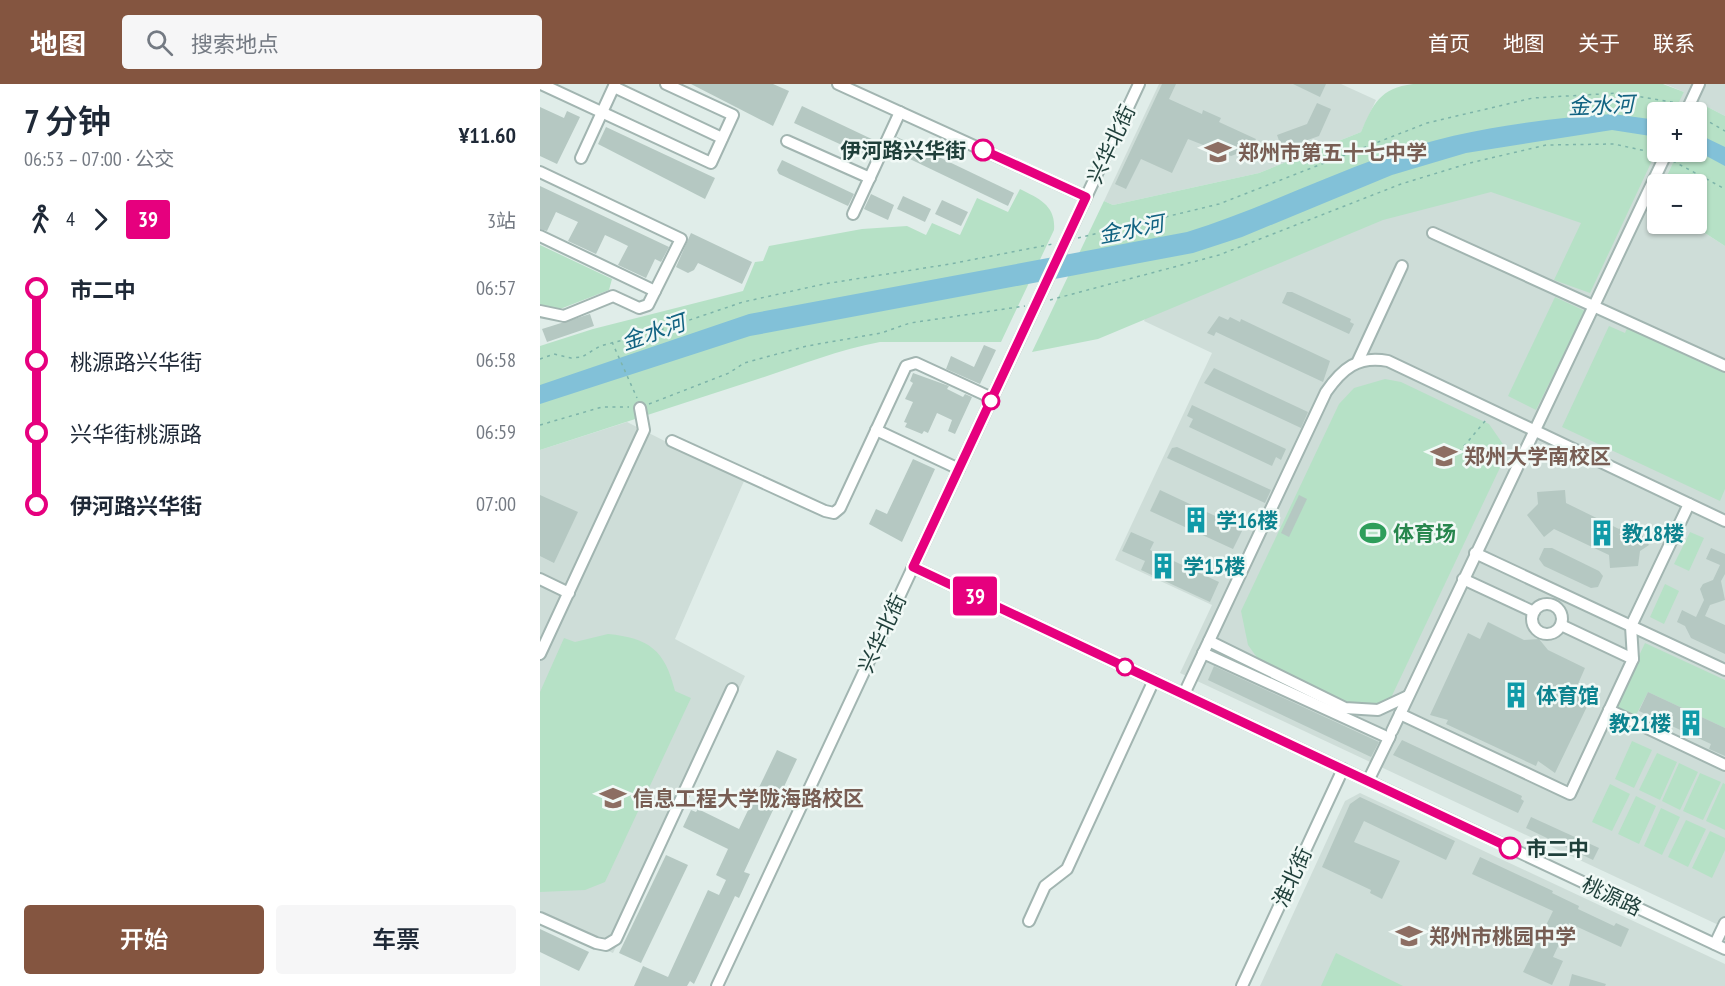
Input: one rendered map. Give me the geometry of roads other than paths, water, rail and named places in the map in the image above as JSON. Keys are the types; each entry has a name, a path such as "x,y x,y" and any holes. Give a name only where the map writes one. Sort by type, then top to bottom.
{"street":[{"path":"541,84 711,163 733,115 666,84"},
{"path":"838,84 1086,197"},
{"name":"兴华北街","path":"717,986 1139,84"},
{"path":"1693,102 1699,84"},
{"path":"581,158 615,86 722,138"},
{"path":"853,214 900,112"},
{"path":"788,141 870,178"},
{"path":"1368,781 1662,162"},
{"path":"540,172 681,239 648,305 639,308 613,296 564,316 548,315 540,311"},
{"path":"1432,233 1725,366"},
{"path":"540,236 655,291"},
{"path":"1184,694 1326,392 1337,376 1358,361 1402,266"},
{"path":"1358,361 1388,361 1689,504 1724,518"},
{"path":"672,441 825,511 834,513 840,508 906,366 910,363 916,363 992,398"},
{"path":"540,654 644,430 640,408"},
{"path":"876,430 959,469"},
{"path":"1400,714 1570,794 1633,659 1630,626 1689,504"},
{"path":"1475,553 1725,670"},
{"name":"桃源路","path":"913,567 1720,946"},
{"path":"540,579 568,593"},
{"path":"1463,579 1534,612"},
{"path":"1540,606 1554,606 1561,613 1561,625 1555,632 1542,633 1533,622 1534,612 1540,606"},
{"path":"1561,625 1633,659"},
{"path":"1209,641 1345,708 1378,710 1408,695"},
{"path":"1203,653 1390,735"},
{"path":"1029,921 1045,886 1067,869 1154,680"},
{"path":"540,918 596,943 606,945 616,939 732,689"},
{"path":"1609,710 1725,765"},
{"name":"淮北街","path":"1242,986 1343,769"},
{"path":"1720,946 1725,922"}],"water":[{"path":"1613,114 1647,119 1647,135 1612,130 1466,153 1392,175 1242,237 1193,253 750,336 540,404 540,385 749,314 1187,232 1237,215 1359,165 1411,147 1497,127"},
{"path":"1707,138 1725,147 1725,166 1707,156"}],"place":[{"name":"伊河路兴华街","path":"983,150"},
{"name":"郑州市第五十七中学","path":"1218,152"},
{"name":"郑州大学南校区","path":"1444,456"},
{"name":"学16楼","path":"1196,520"},
{"name":"体育场","path":"1373,533"},
{"name":"教18楼","path":"1602,533"},
{"name":"学15楼","path":"1163,566"},
{"name":"体育馆","path":"1516,695"},
{"name":"教21楼","path":"1691,723"},
{"name":"信息工程大学陇海路校区","path":"613,798"},
{"name":"市二中","path":"1510,848"},
{"name":"郑州市桃园中学","path":"1409,936"}],"water label":[{"name":"金水河","path":"1601,105"},
{"name":"金水河","path":"1131,229"},
{"name":"金水河","path":"653,332"}]}
